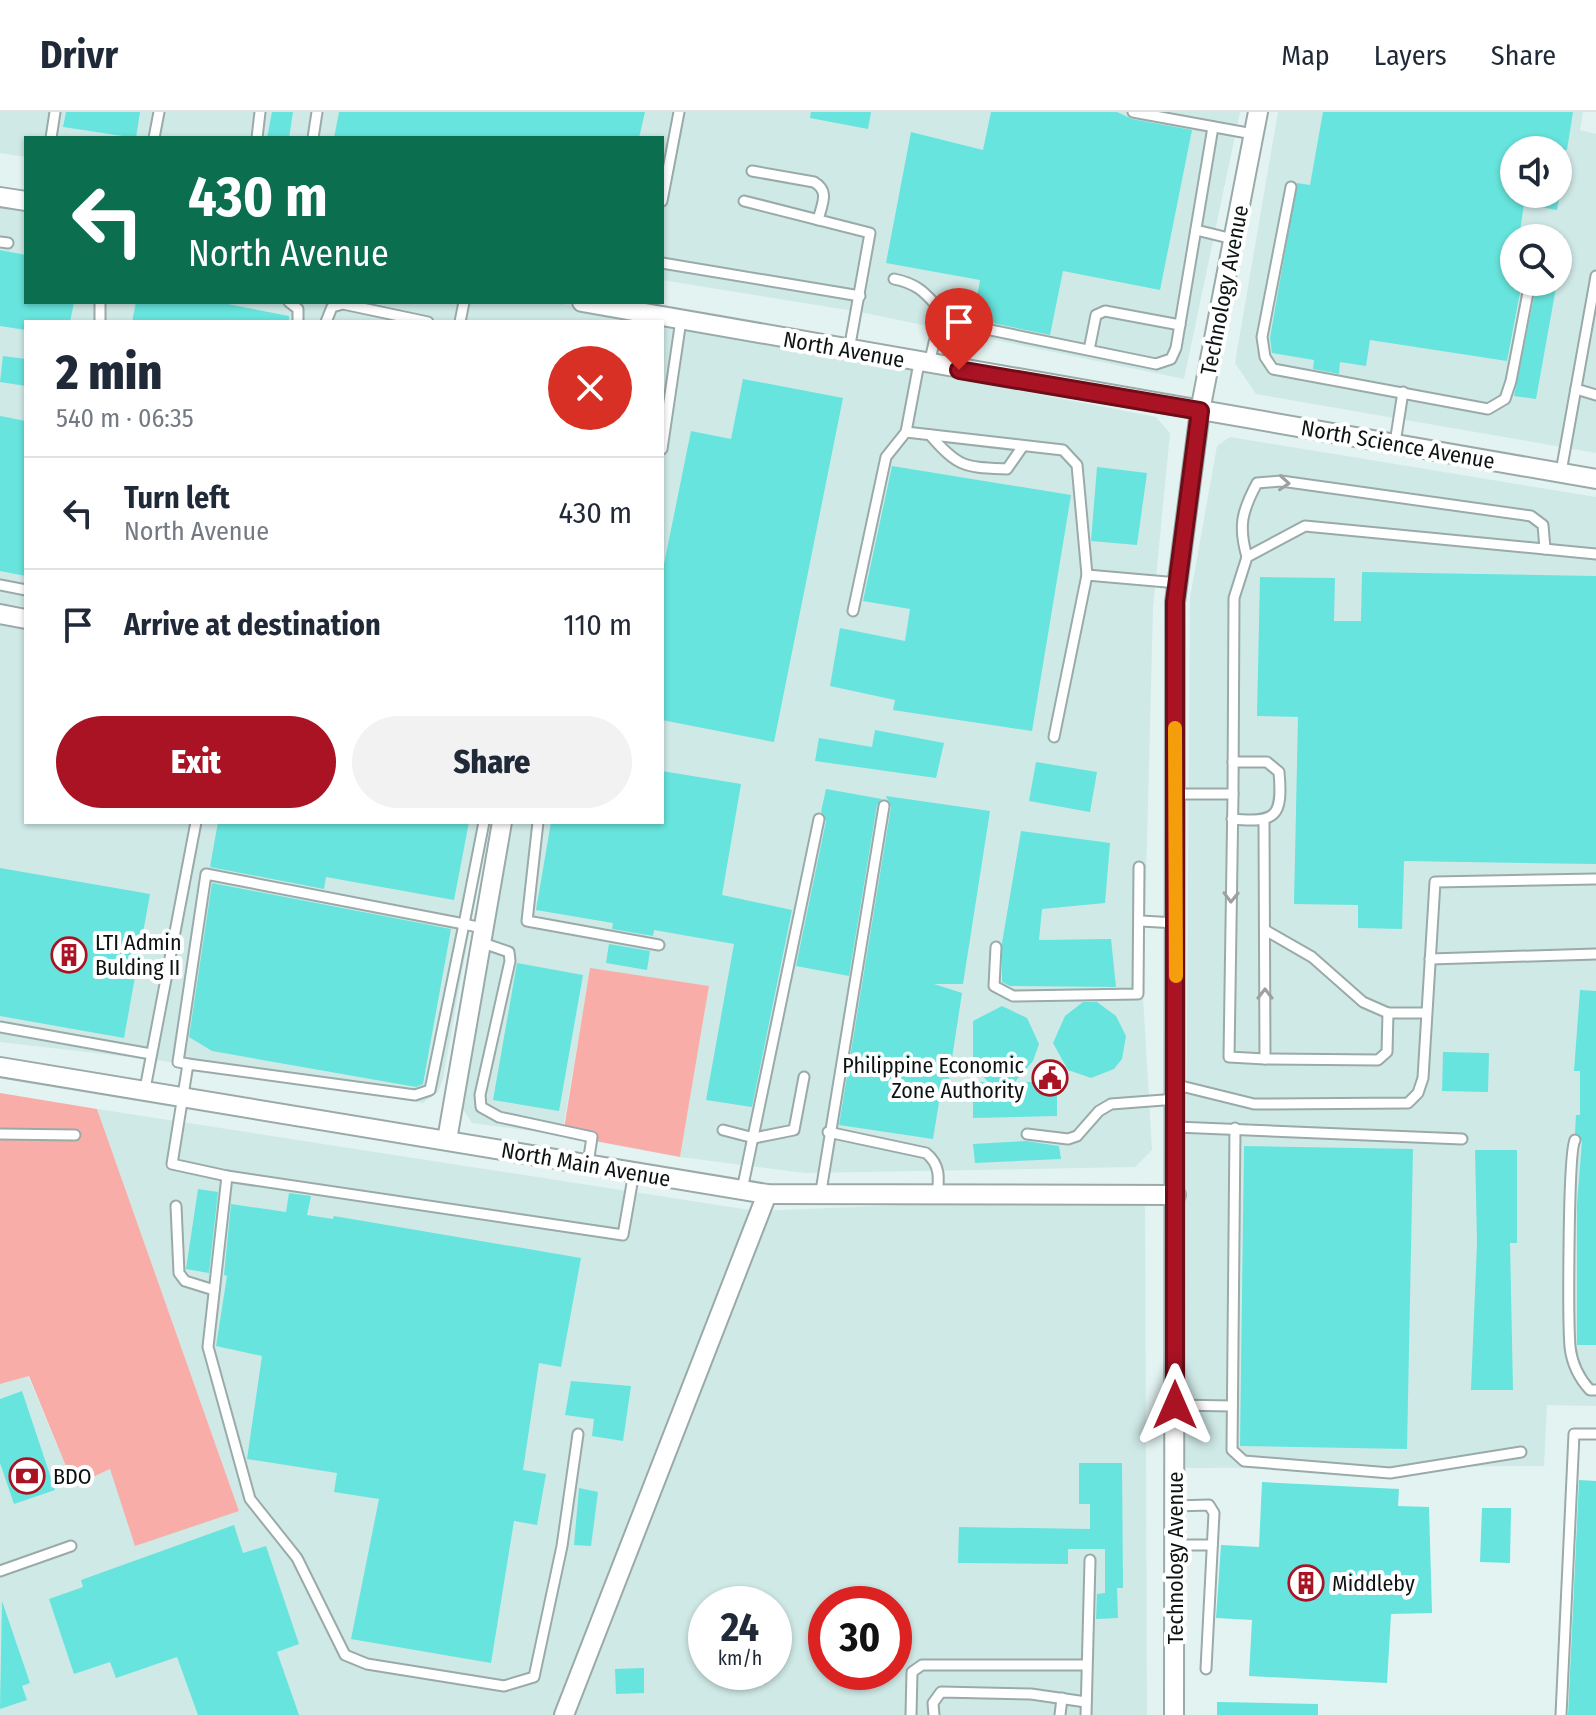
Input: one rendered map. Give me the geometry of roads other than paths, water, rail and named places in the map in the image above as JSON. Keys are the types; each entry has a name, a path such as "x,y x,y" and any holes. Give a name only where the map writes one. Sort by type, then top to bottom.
{"street":[{"name":"Technology Avenue","path":"1174,1715 1178,583 1200,411 1258,112"},
{"path":"0,197 24,201"},
{"name":"North Avenue","path":"604,304 648,308 681,320 1200,411"},
{"name":"North Science Avenue","path":"1200,411 1596,479"},
{"path":"0,614 24,619"},
{"path":"447,1140 475,932 502,824"},
{"name":"North Main Avenue","path":"0,1067 767,1194 820,1197 1176,1195"},
{"path":"564,1715 767,1194"}],"lane":[{"path":"51,136 55,112"},
{"path":"154,136 159,112"},
{"path":"257,136 260,112"},
{"path":"313,136 317,112"},
{"path":"664,191 679,112"},
{"path":"1133,112 1253,134"},
{"path":"894,279 917,284 941,313 956,323 1156,364 1171,359 1180,325 1213,127"},
{"path":"752,171 822,186 825,193 818,220"},
{"path":"1291,187 1262,337 1265,357 1273,369 1488,409 1505,399 1527,296"},
{"path":"744,201 870,233 849,351"},
{"path":"1196,230 1233,239"},
{"path":"664,263 860,296"},
{"path":"1561,472 1596,276"},
{"path":"327,320 332,307 343,304 419,320"},
{"path":"1089,350 1096,315 1105,311 1180,325"},
{"path":"853,611 886,457 906,432 941,313"},
{"path":"664,435 681,320"},
{"path":"1576,389 1596,395"},
{"path":"1395,443 1403,392"},
{"path":"906,432 1063,450 1077,465 1087,575 1054,737"},
{"path":"930,435 953,461 982,468 1007,469 1023,446"},
{"path":"1388,1013 1387,1052 1378,1060 1229,1057 1234,598 1247,557 1240,532 1242,510 1257,483 1281,481 1531,516 1543,525 1545,549"},
{"path":"1247,557 1305,526 1596,554"},
{"path":"1087,575 1178,583"},
{"path":"0,585 24,590"},
{"path":"1232,819 1264,822 1274,815 1281,798 1279,772 1267,762 1233,762"},
{"path":"1175,794 1233,794"},
{"path":"820,1197 828,1132 884,806"},
{"path":"742,1190 819,819"},
{"path":"1264,822 1265,1059"},
{"path":"145,1089 196,824"},
{"path":"484,824 475,932 430,1090 415,1095 178,1062 206,874 475,932 509,952 510,961 480,1095 481,1107 499,1117 592,1137 588,1164"},
{"path":"538,824 527,921 659,945"},
{"path":"996,947 994,986 1013,996 1131,997 1138,994 1141,921 1139,867"},
{"path":"1027,1134 1068,1139 1077,1136 1099,1111 1111,1104 1177,1092 1254,1104 1408,1103 1418,1093 1423,1078 1435,882 1596,879"},
{"path":"1141,921 1176,923"},
{"path":"1265,930 1312,957 1363,1002 1388,1013 1426,1013"},
{"path":"1430,959 1596,954"},
{"path":"0,1027 151,1054"},
{"path":"188,1064 172,1164 227,1176 623,1235 634,1172"},
{"path":"723,1130 754,1138 794,1130 804,1077"},
{"path":"1176,1127 1462,1139"},
{"path":"1235,1128 1232,1450 1244,1461 1390,1473 1521,1452"},
{"path":"828,1132 926,1153 935,1160 939,1173 937,1197"},
{"path":"0,1134 75,1135"},
{"path":"1575,1140 1570,1225 1570,1348 1578,1377 1590,1390 1596,1390"},
{"path":"227,1176 208,1347 250,1499 297,1558 345,1655 353,1660 504,1686 534,1677 559,1561 578,1434"},
{"path":"176,1206 179,1273 185,1281 214,1290"},
{"path":"1175,1405 1232,1406"},
{"path":"1561,1715 1574,1434 1596,1434"},
{"path":"1175,1506 1212,1507 1206,1669"},
{"path":"1175,1545 1212,1545"},
{"path":"0,1571 71,1546"},
{"path":"1086,1715 1090,1560"},
{"path":"911,1715 912,1672 922,1665 1086,1665"},
{"path":"934,1715 933,1703 941,1692 1031,1694 1086,1702"},
{"path":"1060,1715 1062,1698"}],"place":[{"name":"LTI Admin Bulding II","path":"69,955"},
{"name":"Philippine Economic Zone Authority","path":"1050,1078"},
{"name":"BDO","path":"27,1476"},
{"name":"Middleby","path":"1306,1583"}]}
